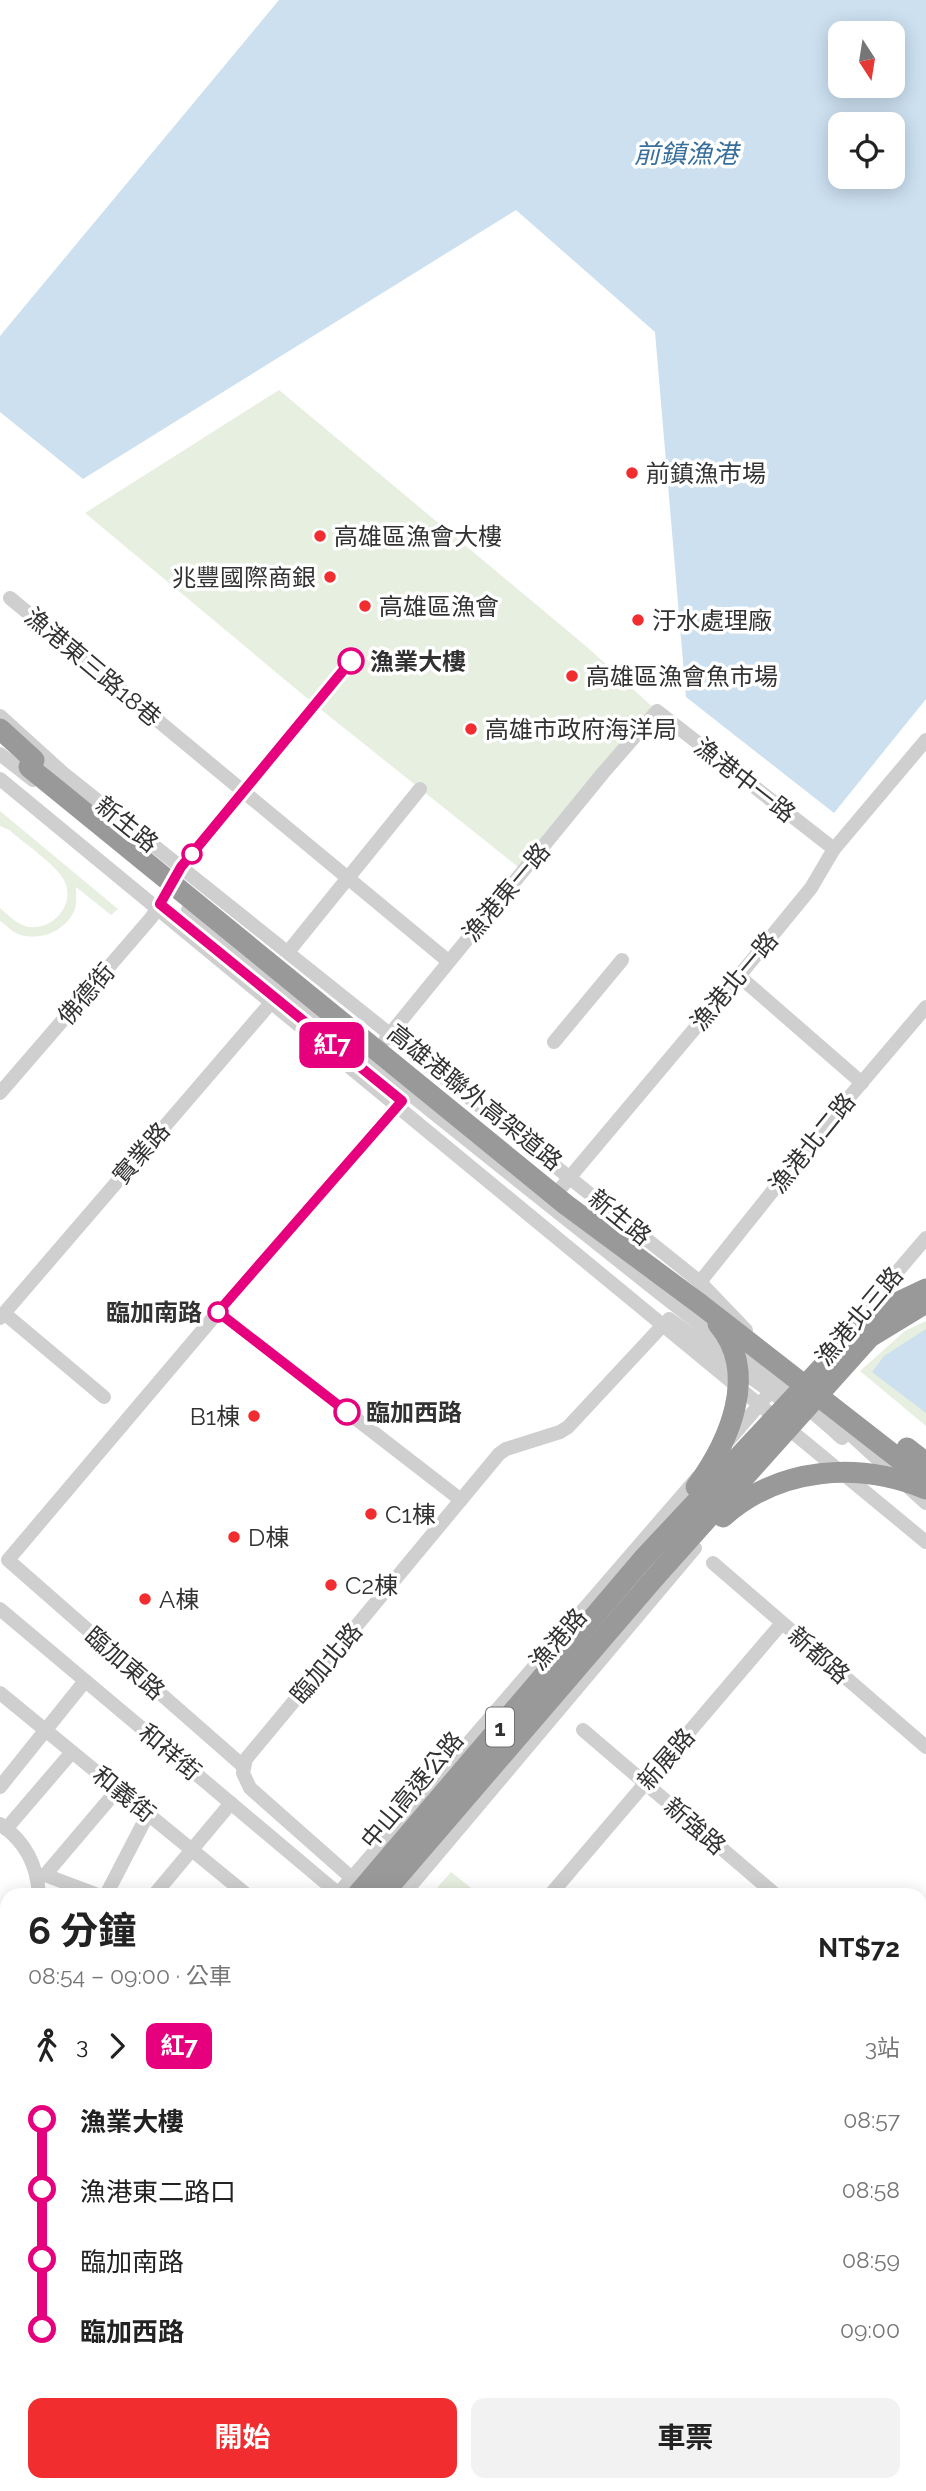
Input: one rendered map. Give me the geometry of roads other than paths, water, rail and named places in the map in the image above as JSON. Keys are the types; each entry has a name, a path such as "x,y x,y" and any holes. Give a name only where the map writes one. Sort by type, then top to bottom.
{"highway":[{"path":"0,731 31,764"},
{"name":"高雄港聯外高架道路","path":"0,745 31,764 573,1196 916,1452 926,1463"},
{"name":"高雄港聯外高架道路","path":"31,764 565,1204 700,1304 926,1480"},
{"path":"643,1559 858,1329 888,1307 926,1289"},
{"path":"656,1576 870,1337 926,1303"},
{"path":"643,1559 708,1470 730,1426 737,1400 739,1371 734,1349 722,1328 700,1304"},
{"path":"656,1576 741,1500 807,1475 830,1471 874,1473 926,1489"},
{"name":"中山高速公路","path":"349,1888 643,1559"},
{"name":"中山高速公路","path":"388,1888 656,1576"}],"street":[{"name":"漁港東三路18巷","path":"10,598 448,961"},
{"name":"漁港中一路","path":"657,711 834,849"},
{"name":"漁港東一路","path":"362,1067 657,711"},
{"name":"新生路","path":"0,716 64,773 700,1282 796,1390 926,1514"},
{"name":"漁港北一路","path":"541,1212 811,888 834,849 926,740"},
{"name":"新生路","path":"0,754 162,902"},
{"name":"新生路","path":"0,772 541,1212 666,1322 768,1395 796,1390"},
{"name":"新生路","path":"0,779 162,902"},
{"path":"288,952 420,789"},
{"name":"佛德街","path":"1,1091 162,902"},
{"path":"554,1042 622,960"},
{"path":"738,976 862,1083"},
{"name":"實業路","path":"2,1315 276,997"},
{"name":"漁港北二路","path":"700,1282 926,1007"},
{"name":"新生路","path":"362,1067 399,1104 541,1212 677,1307 768,1395 794,1429 926,1542"},
{"path":"399,1104 218,1312 461,1500"},
{"name":"漁港北三路","path":"796,1390 926,1237"},
{"name":"臨加東路","path":"218,1312 8,1560 243,1766"},
{"path":"2,1315 104,1397"},
{"name":"臨加北路","path":"243,1766 499,1454 506,1449 568,1427 666,1322"},
{"name":"漁港路","path":"348,1888 768,1395"},
{"name":"新生路","path":"814,1407 926,1503"},
{"name":"漁港路","path":"409,1888 814,1407"},
{"name":"新生路","path":"794,1429 926,1533"},
{"name":"新都路","path":"713,1563 926,1747"},
{"name":"和祥街","path":"3,1618 85,1681 231,1803 340,1888"},
{"name":"新展路","path":"556,1888 782,1623"},
{"path":"0,1787 85,1681"},
{"name":"和義街","path":"0,1694 238,1888"},
{"name":"新強路","path":"583,1730 768,1888"},
{"path":"40,1888 41,1875 29,1854 17,1837 3,1827 72,1752"},
{"path":"243,1766 245,1782 341,1888"},
{"path":"41,1875 118,1789"},
{"path":"164,1888 231,1803"},
{"path":"110,1888 148,1814"},
{"path":"41,1875 78,1888"}],"water":[{"name":"前鎮漁港","path":"279,0 926,0 926,699 834,813 686,697 655,332 516,210 83,479 0,412 0,336"},
{"path":"926,1329 926,1413 872,1372 884,1356"}],"place":[{"name":"前鎮漁市場","path":"632,473"},
{"name":"高雄區漁會大樓","path":"320,536"},
{"name":"兆豐國際商銀","path":"330,577"},
{"name":"高雄區漁會","path":"365,606"},
{"name":"汙水處理廠","path":"638,620"},
{"name":"漁業大樓","path":"351,661"},
{"name":"高雄區漁會魚市場","path":"572,676"},
{"name":"高雄市政府海洋局","path":"471,729"},
{"name":"臨加南路","path":"218,1312"},
{"name":"臨加西路","path":"347,1412"},
{"name":"B1棟","path":"254,1416"},
{"name":"C1棟","path":"371,1514"},
{"name":"D棟","path":"234,1537"},
{"name":"C2棟","path":"331,1585"},
{"name":"A棟","path":"145,1599"}]}
